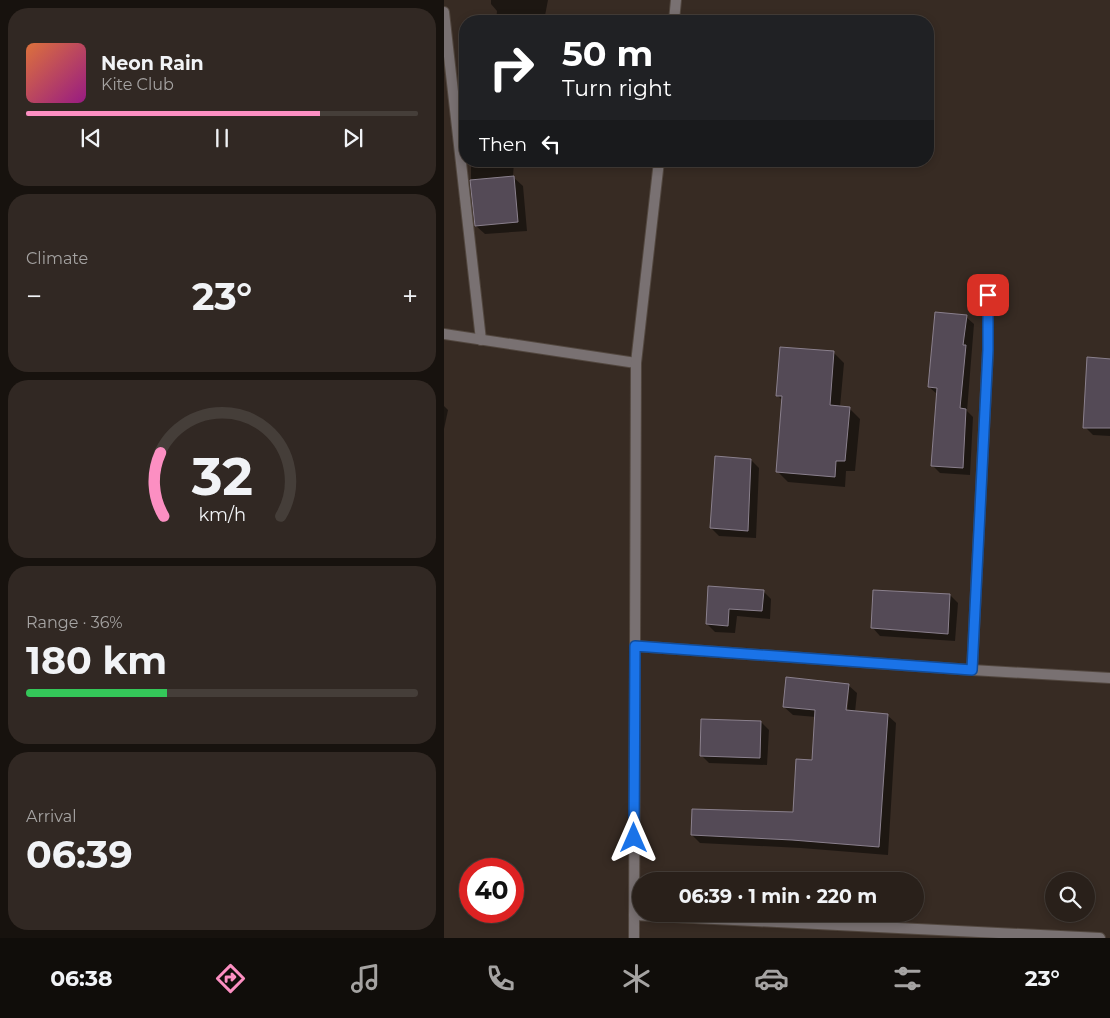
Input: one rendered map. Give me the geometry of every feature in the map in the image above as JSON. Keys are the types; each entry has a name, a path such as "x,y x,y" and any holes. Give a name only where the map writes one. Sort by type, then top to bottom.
{"street":[{"path":"675,15 676,0"},
{"path":"444,12 459,145"},
{"path":"461,167 481,340"},
{"path":"634,872 636,363 658,167"},
{"path":"972,670 988,350 988,295"},
{"path":"444,334 636,363"},
{"path":"635,646 1110,678"},
{"path":"634,922 634,938"},
{"path":"776,922 1100,938"}],"building":[{"path":"514,176 518,222 475,226 470,180"},
{"path":"935,312 967,315 963,345 966,345 960,408 966,409 963,468 931,466 937,388 928,387"},
{"path":"780,347 834,351 830,405 850,407 845,461 836,461 835,477 776,472 782,396 776,396"},
{"path":"1087,357 1111,359 1111,428 1083,428"},
{"path":"715,456 751,459 748,531 710,528"},
{"path":"708,586 764,590 762,611 729,609 728,626 706,624"},
{"path":"873,590 950,594 948,634 871,628"},
{"path":"786,677 849,684 846,710 888,714 879,847 691,835 692,809 793,812 796,759 812,760 815,710 783,707"},
{"path":"701,719 761,721 760,758 700,756"}],"route":[{"path":"634,838 635,646 972,670 988,350 988,295"}]}
